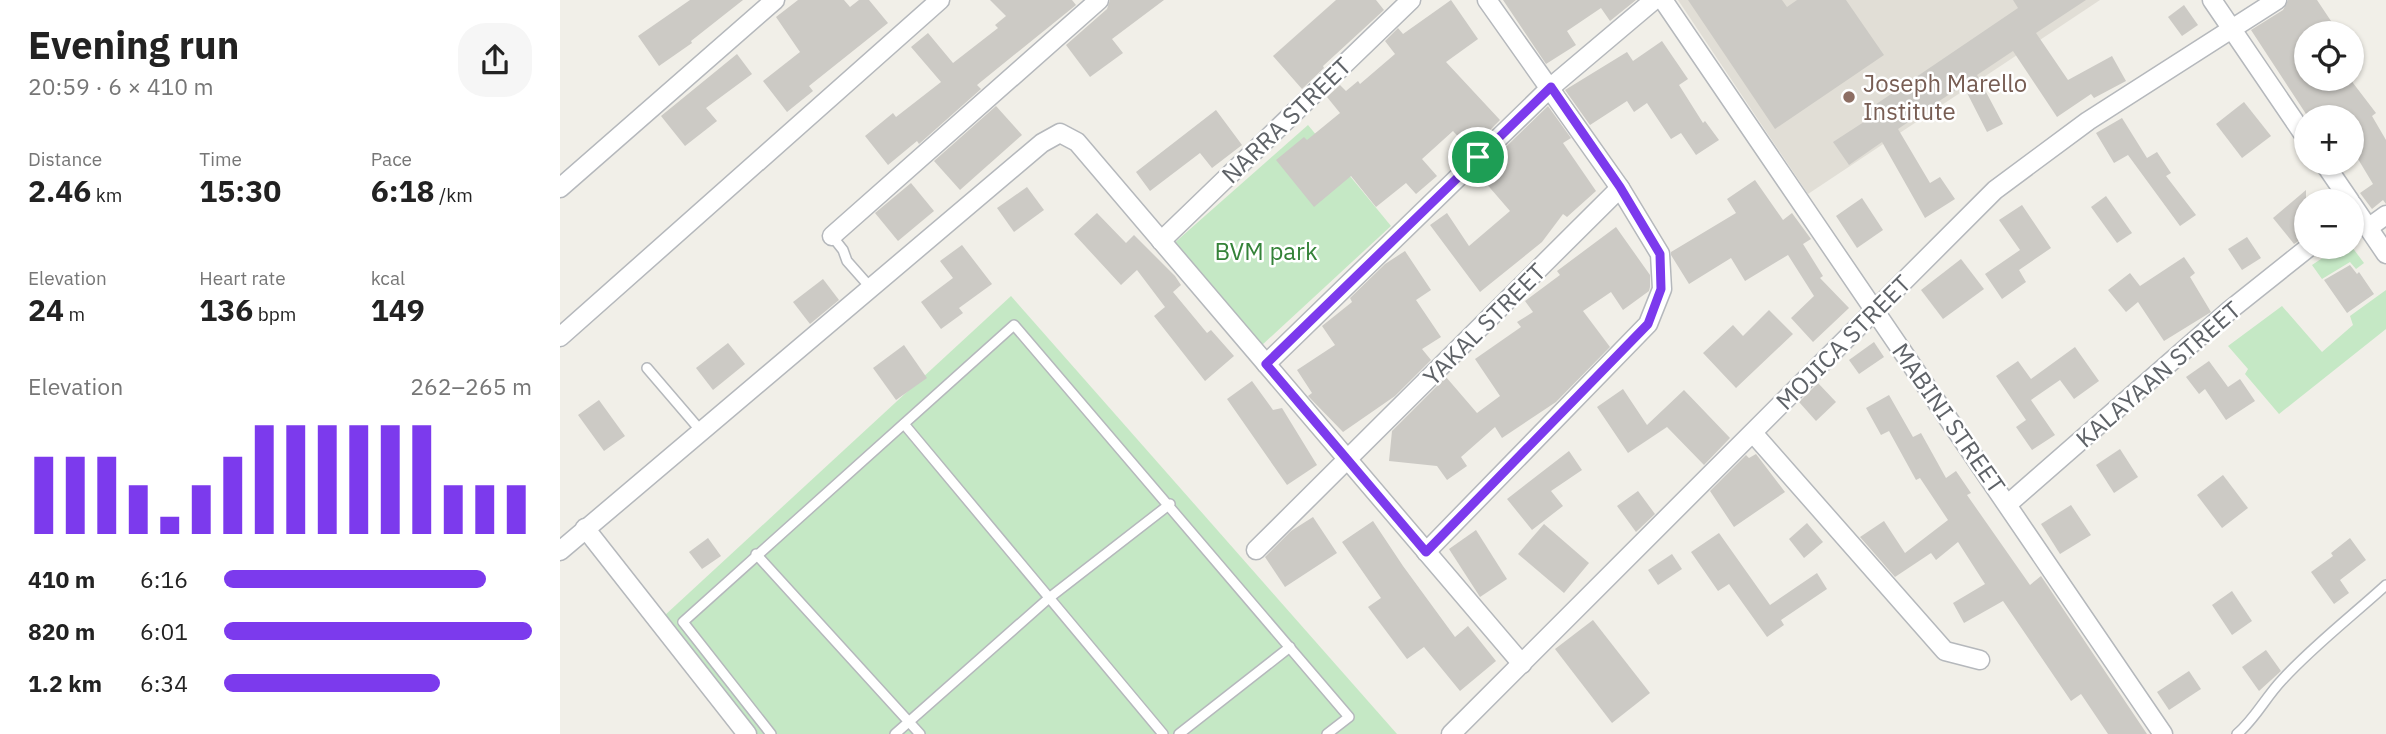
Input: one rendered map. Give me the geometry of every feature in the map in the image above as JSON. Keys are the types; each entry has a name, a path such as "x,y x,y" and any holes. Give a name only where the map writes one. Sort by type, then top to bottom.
{"street":[{"path":"560,188 775,0"},
{"path":"560,337 940,0"},
{"path":"832,236 1099,0"},
{"name":"NARRA STREET","path":"1161,241 1411,0"},
{"path":"1426,552 1648,324 1661,289 1660,254 1620,187 1488,0"},
{"path":"1266,364 1551,87 1654,0"},
{"name":"MABINI STREET","path":"1662,0 2008,503 2163,734"},
{"path":"2213,0 2294,120"},
{"name":"MOJICA STREET","path":"1451,734 1995,190 2088,121 2277,0"},
{"path":"560,551 1042,143 1060,133 1077,142 1522,664"},
{"name":"YAKAL STREET","path":"1256,550 1620,187"},
{"path":"2368,228 2386,215"},
{"path":"2364,223 2386,254"},
{"name":"KALAYAAN STREET","path":"2008,503 2230,310 2294,259"},
{"path":"1753,433 1945,651 1980,660"},
{"path":"585,528 747,734"}],"lane":[{"path":"832,236 843,250 847,261 870,287"},
{"path":"771,734 683,622 1014,325 1170,504 1349,718 1327,734"},
{"path":"647,368 701,431"},
{"path":"904,424 1163,734"},
{"path":"895,734 1049,598 1170,504"},
{"path":"756,554 920,734"},
{"path":"2237,734 2253,721 2259,708 2283,679 2386,585"},
{"path":"1179,734 1290,647"}],"shaded area":[{"name":"Joseph Marello Institute","path":"1678,0 2100,0 1808,194"}],"green space":[{"name":"BVM park","path":"1308,125 1391,226 1261,346 1172,245"},
{"path":"2321,259 2361,259 2364,263 2356,269 2350,262 2322,279 2312,265"},
{"path":"2386,290 2386,329 2279,414 2245,374 2248,369 2228,346 2282,306 2322,352 2353,325 2350,316"},
{"path":"1011,296 1397,734 755,734 664,616"}],"building":[{"path":"690,0 743,0 691,41 692,43 659,66 638,36"},
{"path":"798,0 844,0 850,7 859,0 869,0 888,23 809,86 813,91 787,112 763,81 800,52 776,17"},
{"path":"990,0 1072,0 1076,5 977,85 981,89 919,144 917,141 888,165 865,136 893,113 896,117 941,82 911,47 928,33 953,63 998,28 995,25 1006,16"},
{"path":"1110,0 1164,0 1112,39 1123,53 1090,77 1066,45 1107,9"},
{"path":"1336,0 1376,0 1384,10 1302,89 1273,56"},
{"path":"1451,0 1478,39 1446,62 1500,120 1485,135 1478,127 1462,141 1453,131 1422,159 1437,176 1416,194 1406,183 1376,207 1351,176 1314,207 1276,160 1304,137 1307,140 1340,113 1327,97 1340,85 1346,91 1358,81 1360,84 1395,54 1385,41 1398,28 1403,34"},
{"path":"1503,0 1636,0 1610,21 1601,8 1567,31 1576,45 1546,64"},
{"path":"1688,0 1782,0 1787,7 1797,0 1846,0 1884,55 1775,129"},
{"path":"2013,0 2086,0 2036,33 2068,80 2112,56 2126,81 2094,98 2091,94 2057,117 2013,51 1977,75 2003,124 1987,132 1963,85 1898,129 1930,183 1940,177 1955,199 1925,218 1882,142 1849,165 1833,142 1870,118 1866,111 2018,8"},
{"path":"2288,0 2317,0 2331,21 2294,21 2294,91 2359,91 2376,113 2372,116 2386,140 2386,204 2383,200 2372,209 2364,198 2364,190 2373,184 2364,169 2364,105 2300,105 2251,30 2283,10"},
{"path":"2184,5 2198,25 2182,36 2168,17"},
{"path":"1662,41 1688,79 1679,85 1703,123 1705,121 1719,140 1696,155 1681,133 1671,139 1647,103 1634,112 1627,101 1590,125 1565,90 1627,52 1633,61"},
{"path":"737,54 752,74 706,108 717,121 685,146 661,116"},
{"path":"2244,102 2271,136 2242,158 2216,124"},
{"path":"996,106 1022,135 960,190 934,161"},
{"path":"1548,106 1571,138 1563,143 1596,191 1567,217 1563,214 1542,242 1480,292 1430,225 1447,213 1469,246 1510,211 1478,174"},
{"path":"1216,110 1242,145 1212,168 1200,153 1150,191 1136,172"},
{"path":"2122,118 2147,158 2157,152 2171,173 2166,176 2196,215 2180,226 2128,155 2114,163 2096,133"},
{"path":"1755,180 1783,220 1792,213 1811,239 1803,244 1823,276 1820,278 1849,308 1813,342 1791,318 1814,296 1788,255 1745,281 1731,258 1689,284 1671,255 1671,252 1736,213 1727,199"},
{"path":"911,183 934,211 898,241 875,213"},
{"path":"1027,187 1044,210 1014,232 997,208"},
{"path":"2106,196 2132,233 2117,243 2091,207"},
{"path":"1862,198 1883,230 1857,248 1836,216"},
{"path":"2294,200 2294,244 2273,218"},
{"path":"2022,205 2051,248 2019,270 2026,282 2002,299 1985,274 2020,250 1999,220"},
{"path":"1097,213 1126,243 1134,235 1175,276 1181,285 1173,292 1207,333 1211,330 1234,356 1205,381 1154,316 1165,307 1137,270 1121,285 1074,234"},
{"path":"1616,227 1650,275 1650,287 1649,291 1623,310 1611,292 1583,311 1610,347 1556,402 1502,438 1495,427 1461,457 1467,466 1447,480 1437,466 1389,461 1392,431 1446,377 1477,413 1500,396 1475,359 1521,327 1517,322 1533,312 1525,301 1560,275 1557,271"},
{"path":"2247,237 2261,258 2242,270 2228,249"},
{"path":"962,245 992,284 959,308 963,313 941,329 921,302 953,278 940,261"},
{"path":"1405,251 1431,290 1416,300 1441,337 1422,349 1431,360 1395,396 1343,432 1308,396 1312,393 1297,370 1335,345 1322,326 1352,302 1350,298 1385,264"},
{"path":"2184,257 2195,273 2190,277 2211,312 2164,341 2138,302 2126,312 2108,290 2130,273 2140,286"},
{"path":"1961,259 1984,289 1943,319 1921,290"},
{"path":"2350,265 2357,274 2359,272 2374,294 2347,313 2324,280"},
{"path":"823,279 839,300 810,324 793,302"},
{"path":"1769,310 1793,334 1736,388 1703,353 1733,325 1743,336"},
{"path":"1874,342 1884,357 1859,374 1849,360"},
{"path":"728,343 745,364 713,390 696,368"},
{"path":"904,345 927,378 896,400 873,368"},
{"path":"2075,347 2099,381 2074,399 2060,380 2031,400 2055,435 2032,450 2016,427 2026,420 1996,376 2018,361 2031,379"},
{"path":"2209,361 2228,387 2240,379 2255,401 2226,420 2205,389 2199,394 2186,377"},
{"path":"1252,381 1273,410 1282,408 1317,465 1287,485 1227,399"},
{"path":"1818,383 1836,402 1816,421 1799,402"},
{"path":"1623,389 1647,425 1684,390 1730,438 1704,465 1667,427 1628,453 1597,407"},
{"path":"1889,395 1913,437 1921,433 1946,478 1956,471 1971,493 1967,495 2030,585 2041,576 2147,734 2108,734 2081,694 2071,701 2003,601 1964,623 1953,603 1985,584 1958,542 1936,560 1931,553 1895,577 1860,537 1884,521 1905,553 1948,520 1920,478 1916,480 1889,431 1881,435 1866,408"},
{"path":"599,400 625,436 604,451 578,415"},
{"path":"2120,449 2138,477 2114,493 2096,465"},
{"path":"1569,451 1582,470 1551,491 1563,506 1532,530 1507,499"},
{"path":"1756,454 1785,492 1734,527 1710,491 1746,455 1749,458"},
{"path":"2223,475 2248,508 2222,528 2197,495"},
{"path":"1638,491 1655,514 1636,532 1617,506"},
{"path":"2071,505 2091,535 2060,554 2041,524"},
{"path":"1313,517 1337,553 1285,587 1265,557 1291,531"},
{"path":"1373,521 1455,637 1468,626 1496,661 1460,691 1424,647 1407,659 1368,607 1381,598 1342,542"},
{"path":"1807,523 1823,542 1804,558 1789,539"},
{"path":"1544,524 1589,563 1564,593 1518,554"},
{"path":"1476,530 1507,579 1480,597 1449,549"},
{"path":"1719,533 1770,605 1817,573 1827,589 1781,620 1784,625 1767,637 1729,584 1718,591 1691,552"},
{"path":"708,538 721,556 702,569 689,552"},
{"path":"2350,538 2366,560 2340,580 2349,593 2334,604 2311,572 2333,556 2331,553"},
{"path":"1672,554 1682,569 1658,585 1648,570"},
{"path":"2232,591 2252,621 2232,635 2212,605"},
{"path":"1593,620 1650,693 1612,723 1555,649"},
{"path":"2266,650 2281,671 2259,691 2242,667"},
{"path":"2189,671 2201,689 2169,710 2157,692"}],"place":[{"name":"Joseph Marello Institute","path":"1849,97"}],"route":[{"path":"1551,87 1620,187 1660,254 1661,289 1648,324 1426,552 1266,364 1478,157 1551,87"}]}
